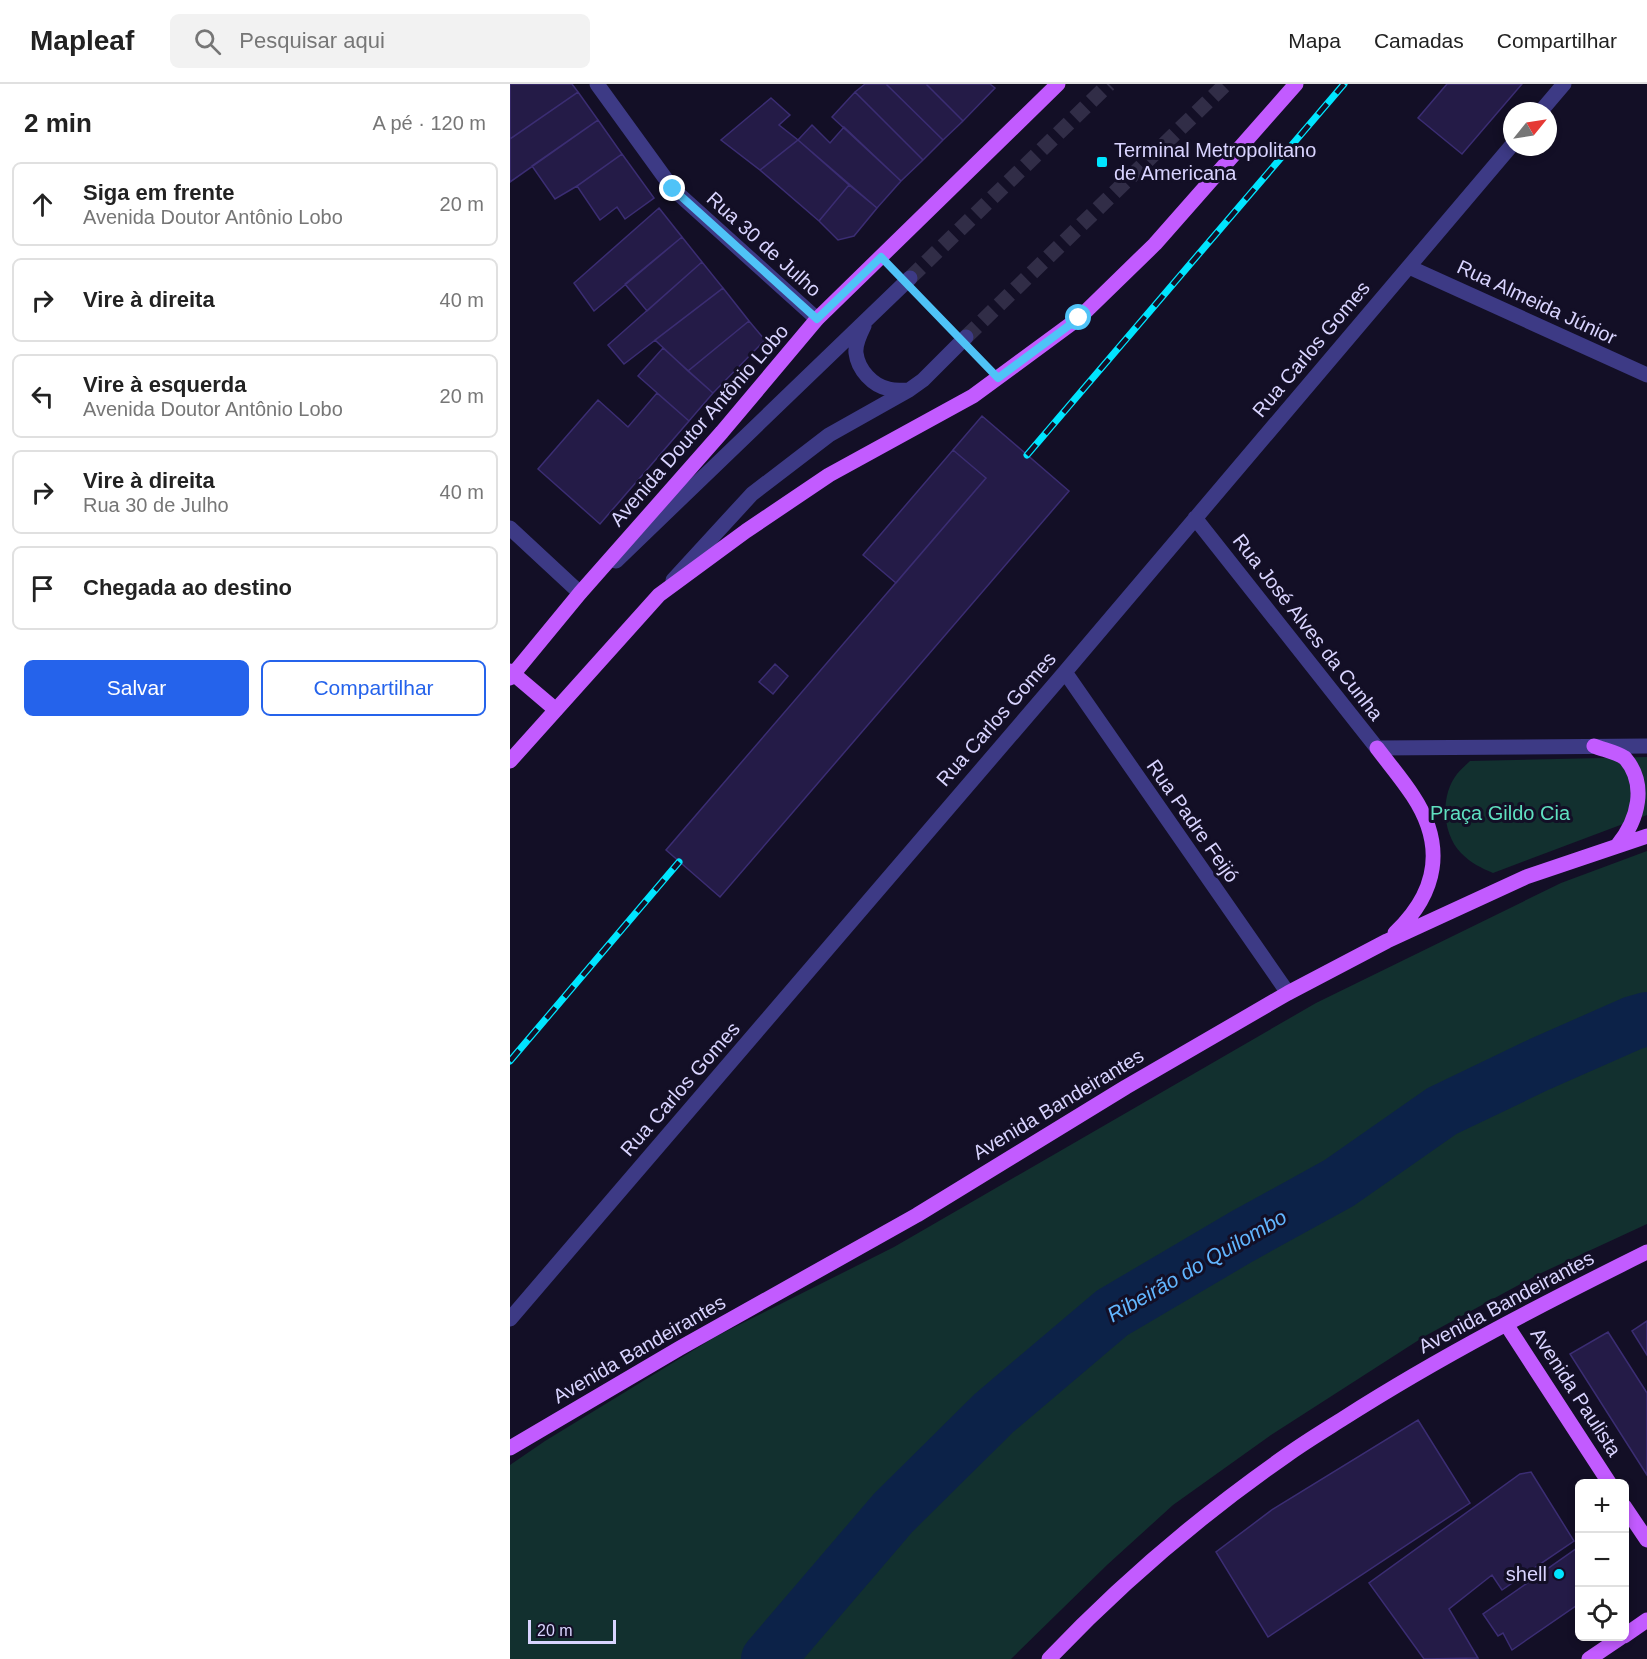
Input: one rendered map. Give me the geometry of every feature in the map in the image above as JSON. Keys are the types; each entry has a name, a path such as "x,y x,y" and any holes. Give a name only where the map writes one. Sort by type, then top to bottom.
{"main road":[{"name":"Avenida Doutor Antônio Lobo","path":"511,674 817,319 1058,84"},
{"path":"510,761 659,595 746,531 829,475 973,396 1079,318 1155,244 1296,84"},
{"path":"511,674 556,710"},
{"path":"1594,746 1623,756 1631,762 1646,783 1644,808 1617,846"},
{"path":"1377,748 1410,791 1421,810 1430,834 1434,857 1430,881 1422,900 1404,924 1387,941"},
{"name":"Avenida Bandeirantes","path":"510,1448 680,1348 917,1215 1126,1087 1288,993 1387,941 1526,877 1647,836"},
{"name":"Avenida Bandeirantes","path":"1049,1659 1092,1614 1192,1525 1287,1454 1393,1387 1548,1301 1647,1252"},
{"name":"Avenida Paulista","path":"1506,1324 1607,1479"},
{"path":"1629,1513 1647,1540"},
{"path":"1629,1633 1647,1620"},
{"path":"1589,1659 1616,1641"}],"street":[{"name":"Rua 30 de Julho","path":"597,84 673,189 817,319"},
{"path":"1549,102 1564,84"},
{"name":"Rua Carlos Gomes","path":"510,1319 1065,672 1503,156"},
{"name":"Rua Almeida Júnior","path":"1409,267 1647,375"},
{"path":"510,528 577,598 908,280"},
{"path":"866,321 856,352 863,371 879,386 890,390 909,390"},
{"path":"659,595 752,494 829,435 923,380 964,339"},
{"name":"Rua José Alves da Cunha","path":"1196,518 1377,748 1647,746"},
{"name":"Rua Padre Feijó","path":"1065,672 1288,993"}],"path":[{"path":"908,280 964,339"}],"green space":[{"name":"Praça Gildo Cia","path":"1647,757 1647,815 1493,873 1465,857 1450,835 1446,814 1448,793 1457,774 1470,761"},
{"path":"1647,851 1647,1224 1539,1274 1425,1336 1271,1435 1173,1505 1107,1565 1011,1659 510,1659 510,1465 545,1441 715,1337 894,1247 1316,1003 1561,883"}],"building":[{"path":"510,84 572,84 578,92 510,139"},
{"path":"865,84 886,84 943,140 923,160 855,92"},
{"path":"886,84 926,84 963,121 943,140"},
{"path":"926,84 990,84 995,88 963,121"},
{"path":"1447,84 1522,84 1507,102 1503,102 1503,106 1462,154 1418,118"},
{"path":"578,92 598,120 510,182 510,139"},
{"path":"855,92 923,160 901,181 832,117"},
{"path":"771,98 790,115 779,125 798,140 760,170 721,140"},
{"path":"598,120 622,154 555,199 532,166"},
{"path":"812,125 830,143 844,127 901,181 877,208 798,140"},
{"path":"798,140 849,185 819,221 760,170"},
{"path":"622,154 654,198 625,219 617,207 600,220 577,186"},
{"path":"849,185 877,208 854,236 838,240 819,221"},
{"path":"659,208 682,237 594,311 574,283"},
{"path":"682,237 702,262 647,311 625,284"},
{"path":"702,262 723,288 624,364 608,345"},
{"path":"723,288 749,321 688,371 655,340"},
{"path":"749,321 765,340 713,393 688,371"},
{"path":"663,348 713,393 689,421 638,376"},
{"path":"657,393 689,421 600,524 538,469 598,400 628,427"},
{"path":"982,416 1069,491 720,897 666,850 986,478 953,450"},
{"path":"953,450 986,478 896,583 863,555"},
{"path":"775,664 788,676 773,694 759,682"},
{"path":"1647,1321 1647,1355 1632,1331"},
{"path":"1608,1332 1647,1393 1647,1475 1570,1354"},
{"path":"1418,1420 1470,1503 1268,1637 1216,1552 1273,1509"},
{"path":"1531,1472 1574,1541 1502,1590 1492,1575 1449,1609 1478,1658 1424,1659 1369,1583 1520,1474"},
{"name":"shell","path":"1575,1550 1575,1606 1512,1650 1503,1633 1498,1636 1483,1614"}],"waterway":[{"name":"Ribeirão do Quilombo","path":"768,1659 893,1513 994,1413 1112,1313 1241,1237 1339,1183 1442,1111 1540,1064 1647,1019"}],"tunnel":[{"path":"910,278 1109,84"},
{"path":"966,337 1226,84"}],"railway":[{"path":"1027,455 1344,84"},
{"path":"510,1061 679,862"}],"place":[{"name":"Terminal Metropolitano de Americana","path":"1102,162"},
{"name":"shell","path":"1559,1574"}],"route":[{"path":"673,189 817,319 881,257 998,378 1079,318"}]}
